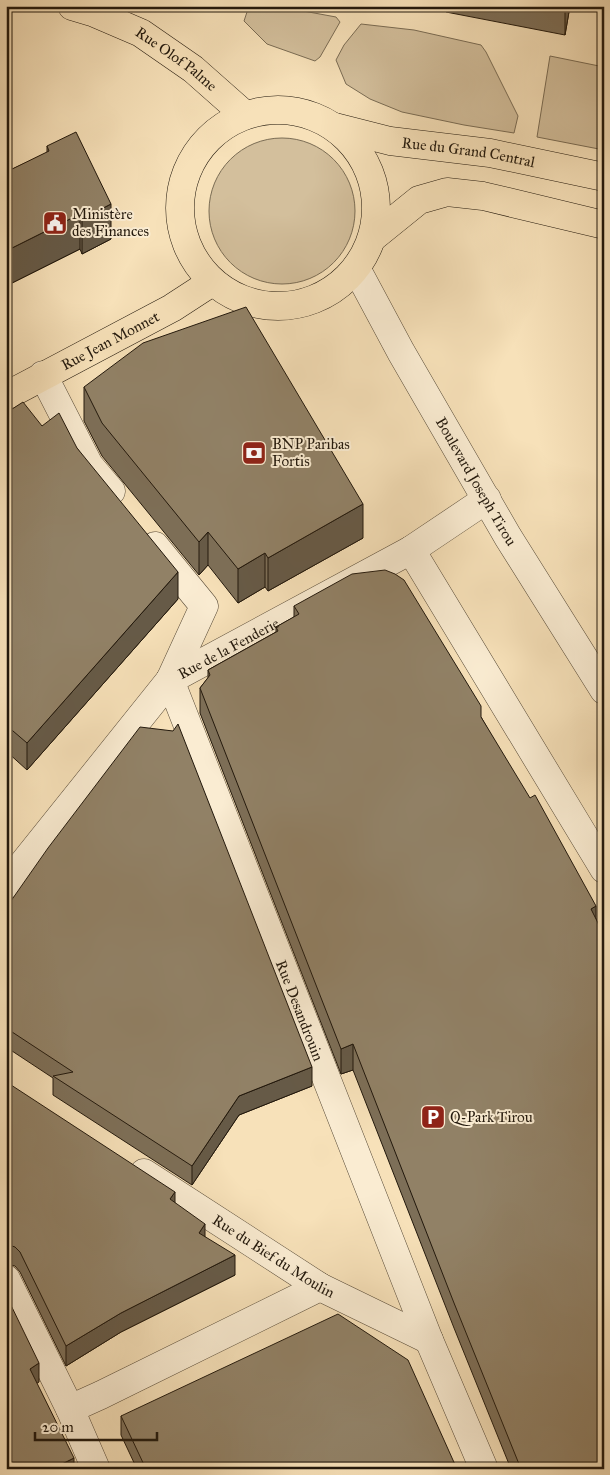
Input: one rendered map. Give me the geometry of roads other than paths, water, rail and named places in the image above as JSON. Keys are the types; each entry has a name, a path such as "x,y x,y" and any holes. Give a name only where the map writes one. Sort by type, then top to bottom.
{"main road":[{"name":"Rue Olof Palme","path":"72,6 92,12 141,33 193,69 245,115"},
{"path":"276,109 306,113 335,127 357,149 371,176 377,206 372,238 356,268 337,287 314,300 287,306 260,305 234,297 212,282 197,264 185,243 179,220 180,197 185,174 199,148 219,128 245,115 276,109"},
{"name":"Rue du Grand Central","path":"335,127 390,141 490,153 604,177"},
{"path":"372,238 419,200 447,192 483,196 604,225"},
{"name":"Rue Jean Monnet","path":"6,396 172,308 212,282"}],"street":[{"name":"Boulevard Joseph Tirou","path":"356,268 401,352 508,537 604,690"},
{"path":"43,375 89,465 204,606 170,680"},
{"name":"Rue de la Fenderie","path":"6,885 170,680 411,550 487,500"},
{"path":"411,550 604,869"},
{"name":"Rue Desandrouin","path":"170,680 429,1340"},
{"name":"Rue du Bief du Moulin","path":"122,1158 320,1287 429,1340"},
{"path":"6,1279 70,1409 96,1469"},
{"path":"70,1409 320,1287"},
{"path":"429,1340 484,1469"}],"place":[{"name":"Ministère des Finances","path":"55,223"},
{"name":"BNP Paribas Fortis","path":"254,453"},
{"name":"Q-Park Tirou","path":"433,1117"}]}
